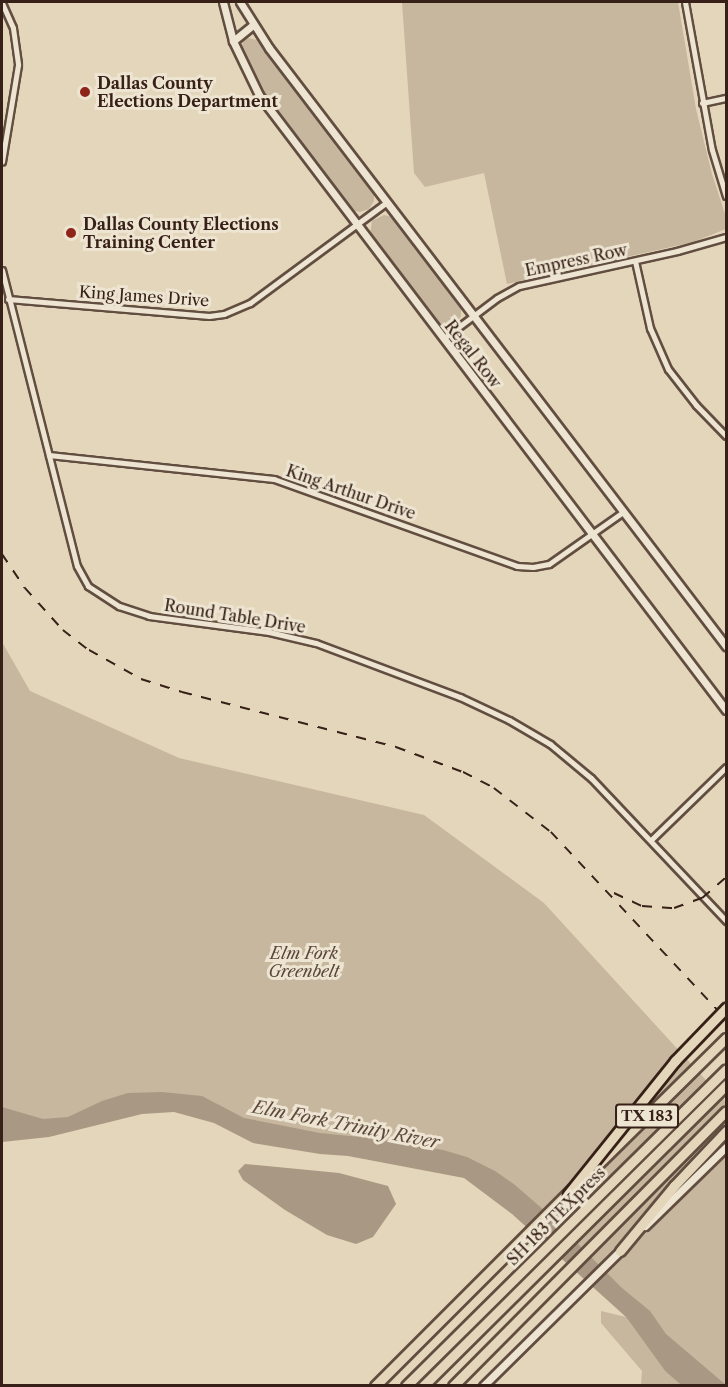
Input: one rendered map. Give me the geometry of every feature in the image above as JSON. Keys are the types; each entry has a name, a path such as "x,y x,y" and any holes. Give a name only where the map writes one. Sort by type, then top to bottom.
{"highway":[{"path":"568,1194 675,1060 726,1008"},
{"name":"TX 183","path":"375,1386 726,1038"},
{"name":"SH 183 TEXpress","path":"406,1386 726,1069"},
{"name":"SH 183 TEXpress","path":"423,1386 726,1085"},
{"name":"TX 183","path":"453,1386 726,1112"},
{"path":"620,1251 674,1186 726,1131"},
{"path":"367,1386 407,1353"}],"main road":[{"name":"Regal Row","path":"223,2 233,41 259,95 726,710"},
{"name":"Regal Row","path":"240,2 252,25 726,646"},
{"path":"233,41 252,25"},
{"path":"483,1386 726,1147"}],"street":[{"path":"685,2 702,103 712,150 726,196"},
{"path":"2,3 13,28 18,65 2,162"},
{"path":"702,103 726,98"},
{"name":"King James Drive","path":"8,299 209,316 224,314 250,303 387,202"},
{"name":"Empress Row","path":"444,338 496,298 519,286 710,244 726,237"},
{"path":"634,261 650,328 668,369 696,405 726,436"},
{"name":"Round Table Drive","path":"2,270 78,572 88,586 126,609 157,618 269,632 308,641 472,702 523,727 550,744 598,784 652,839 726,921"},
{"name":"King Arthur Drive","path":"49,455 274,479 517,566 547,565 623,512"},
{"path":"652,839 726,767"}],"green space":[{"path":"402,2 678,2 696,109 712,174 726,217 726,229 693,242 507,284 484,173 425,187 414,173"},
{"path":"248,38 257,40 374,192 374,201 369,209 360,212 351,210 270,105 241,49 243,42"},
{"path":"384,215 393,217 461,306 461,316 456,324 447,327 438,324 370,235 372,221"},
{"name":"Elm Fork Greenbelt","path":"2,642 30,691 179,758 424,815 544,903 726,1102 726,1385 717,1385 605,1280 441,1158 257,1128 193,1103 28,1130 2,1124"},
{"path":"601,1311 626,1317 665,1371 681,1385 641,1385 642,1371 601,1323"}],"shaded area":[{"path":"162,1092 202,1096 244,1118 320,1133 379,1139 443,1150 467,1157 495,1171 545,1211 622,1288 650,1311 666,1334 726,1385 681,1385 665,1371 626,1317 512,1214 464,1178 348,1156 320,1154 253,1143 214,1123 174,1112 142,1114 49,1137 2,1142 2,1107 43,1119 68,1117 102,1101 128,1093"},
{"path":"245,1164 339,1173 388,1186 396,1204 373,1237 356,1244 327,1235 285,1210 243,1180 238,1171"}],"railway":[{"path":"2,554 25,588 63,630 89,650 141,679 182,692 396,747 463,772 494,788 551,832 726,1019"},
{"path":"614,893 642,906 674,908 702,898 726,877"}],"place":[{"name":"Dallas County Elections Department","path":"85,92"},
{"name":"Dallas County Elections Training Center","path":"71,233"}],"water label":[{"name":"Elm Fork Trinity River","path":"346,1125"}]}
